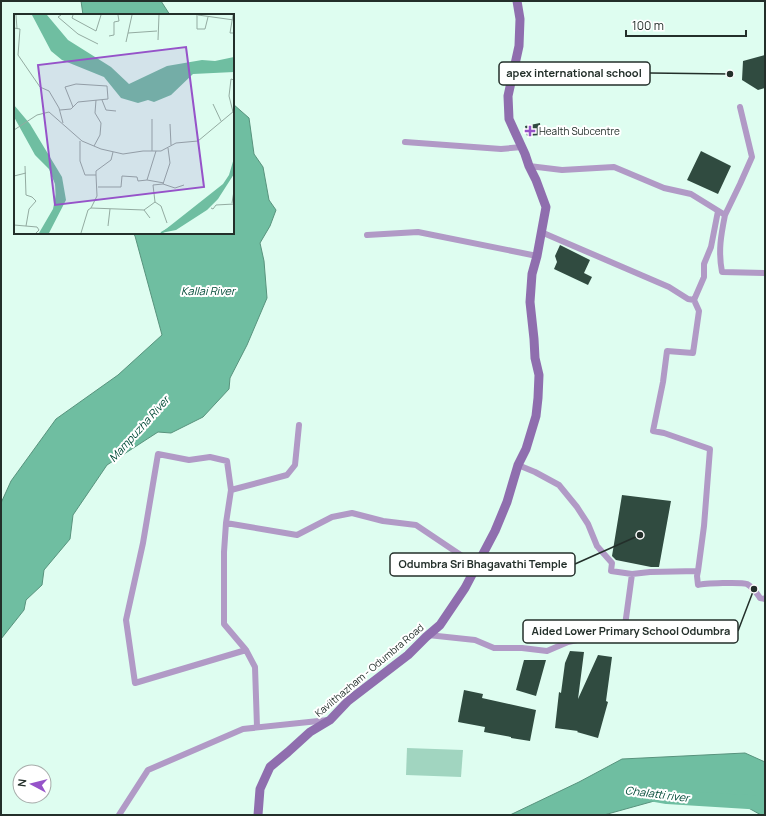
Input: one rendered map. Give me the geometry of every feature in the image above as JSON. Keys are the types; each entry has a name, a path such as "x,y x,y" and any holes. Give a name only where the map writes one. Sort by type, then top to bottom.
{"main road":[{"name":"Kavilthazham - Odumbra Road","path":"258,815 260,788 270,767 310,732 330,720 348,701 408,655 440,625 465,588 495,531 507,502 518,465 526,449 536,416 539,375 535,358 530,302 532,274 537,256 540,232 546,207 536,180 509,119 508,96 518,46 520,19 516,1"}],"street":[{"path":"740,107 752,157 725,215 720,244 722,272 765,273"},
{"path":"405,142 501,149 522,147"},
{"path":"529,166 562,170 614,167 664,188 690,194 725,215"},
{"path":"718,211 711,247 704,264 704,277 694,300 699,311 693,353 667,351 663,382 653,431 664,433 710,449 704,526 697,576 698,585 715,583 746,583 754,589 760,598 765,599"},
{"path":"367,234 418,232 537,256"},
{"path":"540,232 669,288 688,299 694,300"},
{"path":"231,490 287,476 295,465 299,425"},
{"path":"246,650 135,683 126,620 158,454 189,460 210,457 227,461 231,490 226,523 224,552 224,624 246,650 255,667 258,727"},
{"path":"518,465 559,485 577,507 588,524 597,546 612,564 611,572 632,574 698,570"},
{"path":"226,523 296,535 332,517 352,513 383,521 416,525 477,566"},
{"path":"428,635 475,640 494,648 522,648 547,651 568,642 604,634 624,633 632,574"},
{"path":"119,815 148,770 243,729 330,720"}],"shaded area":[{"path":"407,748 463,750 461,777 406,775"}],"water":[{"path":"81,1 161,1 169,14 83,14"},
{"name":"Kallai River","path":"234,105 249,118 254,154 263,167 269,200 276,210 270,226 260,243 264,261 267,298 247,345 230,378 229,389 203,417 171,433 158,432 107,465 73,515 70,539 44,570 42,585 26,600 24,610 1,639 1,503 11,481 56,419 118,375 162,335 134,234 234,234"},
{"path":"745,753 765,762 765,815 761,815 736,801 683,793 604,815 510,815 579,782 622,759"}],"building":[{"path":"765,55 765,88 758,90 742,80 743,61"},
{"path":"540,123 541,135 527,136 525,126"},
{"path":"701,151 731,166 718,194 687,180"},
{"path":"560,245 590,260 584,273 592,277 588,285 554,269 557,262 555,256"},
{"path":"622,495 671,501 659,567 651,567 616,560 612,556"},
{"path":"570,651 584,652 578,699 598,655 612,657 606,701 608,702 598,738 577,732 578,731 555,728 559,692 561,693 565,663"},
{"path":"524,660 546,660 536,696 516,690"},
{"path":"464,690 483,694 482,698 536,710 530,741 484,732 485,727 458,722"}],"waterway":[{"name":"Chalatti river","path":"650,794 667,797 765,803"}],"place":[{"name":"apex international school","path":"730,74"},
{"name":"Health Subcentre","path":"530,131"},
{"name":"Odumbra Sri Bhagavathi Temple","path":"640,535"},
{"name":"Aided Lower Primary School Odumbra","path":"754,589"}],"water label":[{"name":"Mampuzha River","path":"139,429"}]}
